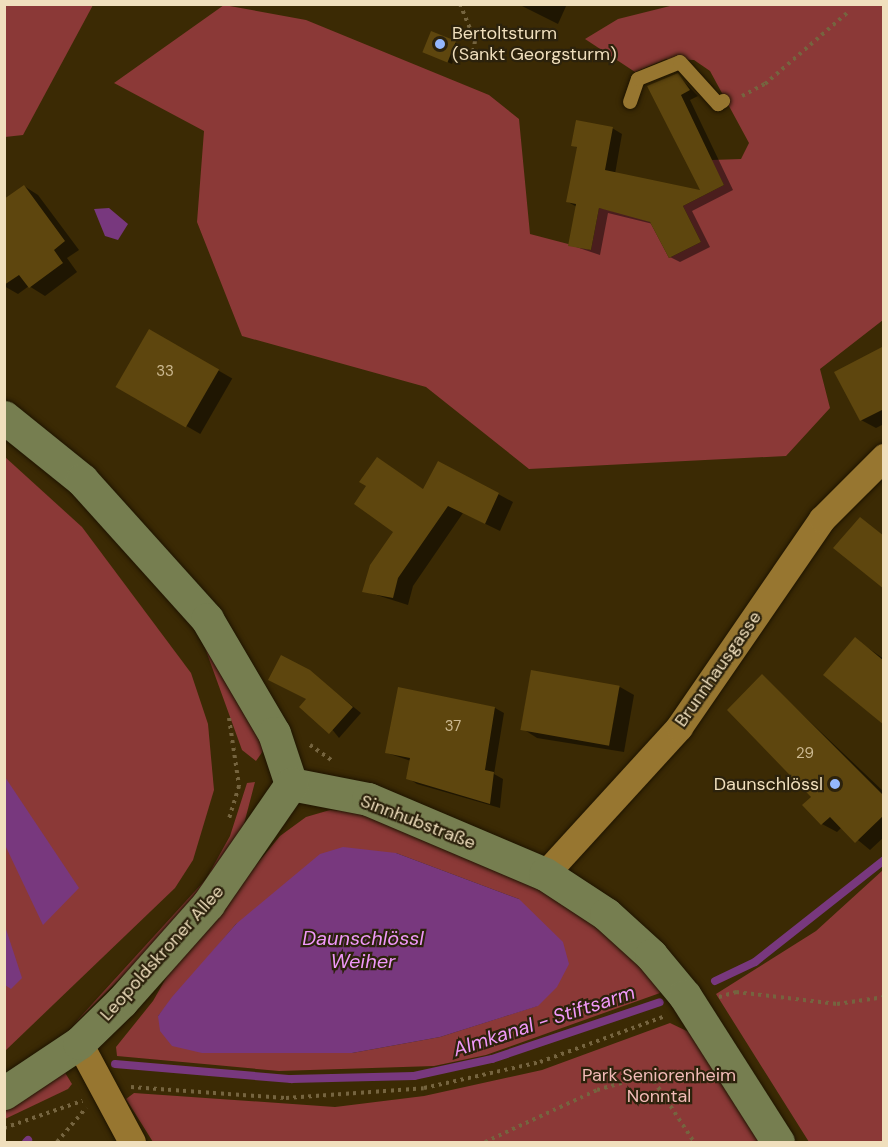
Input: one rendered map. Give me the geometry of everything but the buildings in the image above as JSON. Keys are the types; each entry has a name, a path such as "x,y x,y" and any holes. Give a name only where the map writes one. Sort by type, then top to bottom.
{"street":[{"path":"4,417 82,480 207,619 274,733 291,784"},
{"name":"Brunnhausgasse","path":"545,874 679,727 822,519 884,457"},
{"name":"Sinnhubstraße","path":"291,784 368,799 545,874 606,914 651,954 685,996 778,1143"},
{"name":"Leopoldskroner Allee","path":"4,1093 80,1043 208,904 291,784"},
{"path":"80,1043 132,1143"}],"lane":[{"path":"630,102 638,79 680,62 718,104 723,101"}],"path":[{"path":"460,4 476,41 471,63"},
{"path":"723,101 765,84 848,12"},
{"path":"236,749 239,786"},
{"path":"712,999 736,992 837,1004 884,997"},
{"path":"126,1087 286,1098 424,1088 540,1062 668,1015"},
{"path":"485,1143 597,1090 645,1076 654,1081 694,1143"},
{"path":"4,1128 73,1100 91,1101 57,1143"}],"green space":[{"path":"4,5 93,5 23,135 5,137"},
{"path":"224,5 306,20 489,95 519,119 530,234 591,250 599,208 638,215 650,222 669,258 701,242 683,206 724,185 711,160 741,159 749,143 710,71 694,60 666,59 635,72 585,39 618,19 674,5 883,5 883,320 820,369 830,408 786,456 529,469 426,387 242,336 197,222 204,131 114,83"},
{"path":"4,426 128,530 177,587 220,653 262,734 265,748 256,761 242,750 200,634 175,595 119,532 5,435"},
{"path":"5,457 82,527 191,673 208,724 214,790 193,860 175,888 5,1051"},
{"path":"255,782 244,824 185,914 73,1025 206,879 230,836 247,783"},
{"path":"330,810 368,813 562,896 656,979 660,993 486,1055 434,1066 279,1071 117,1056 116,1047 153,1001 174,964 280,836 306,817","holes":["396,853 519,899 537,1006 440,1037 352,1053 158,1016 236,924"]},
{"path":"883,870 883,1142 809,1142 716,994 816,931"},
{"name":"Park Seniorenheim Nonntal","path":"670,1023 693,1034 759,1142 153,1142 126,1099 134,1093 335,1107 424,1096 542,1070"},
{"path":"64,1071 72,1084 68,1089 5,1119 5,1102"}],"water":[{"path":"109,208 128,224 118,240 105,236 94,209"},
{"path":"5,777 79,888 43,925 5,845"},
{"name":"Daunschlössl Weiher","path":"343,847 396,853 519,899 563,942 569,964 557,987 538,1006 440,1037 352,1053 202,1053 172,1046 160,1031 158,1016 172,997 236,924 320,854"},
{"path":"4,923 22,978 11,989 5,985"}],"waterway":[{"name":"Almkanal - Stiftsarm","path":"715,981 755,962 884,860"},
{"name":"Almkanal - Stiftsarm","path":"115,1064 291,1079 414,1076 492,1059 660,1002"}],"place":[{"name":"Bertoltsturm (Sankt Georgsturm)","path":"440,44"},
{"name":"Daunschlössl","path":"835,784"}]}
